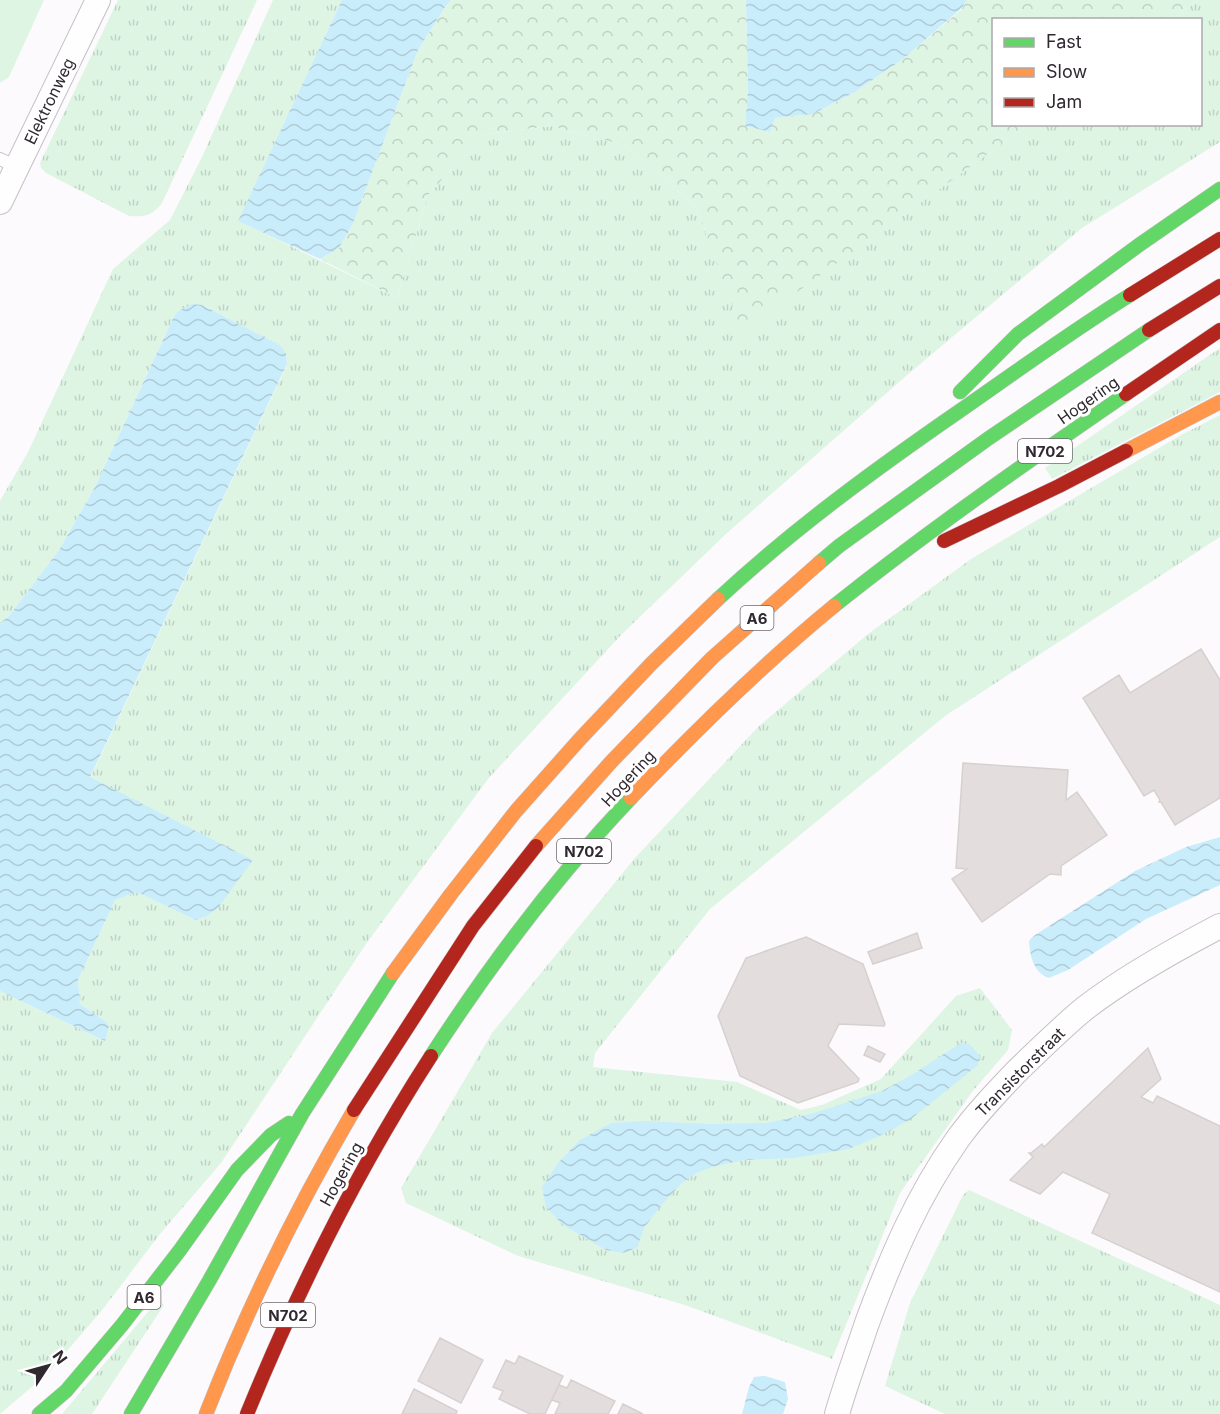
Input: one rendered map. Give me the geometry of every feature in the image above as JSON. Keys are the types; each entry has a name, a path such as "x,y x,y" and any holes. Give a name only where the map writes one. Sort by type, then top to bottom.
{"highway":[{"path":"902,451 1018,334 1220,189"},
{"path":"130,1414 302,1113 396,968 516,811 579,739 720,597 798,530 902,451 1082,326 1220,239"},
{"name":"A6","path":"206,1414 227,1360 302,1202 360,1100 473,926 535,847 611,762 712,658 848,539 989,438 1139,336 1220,286"},
{"name":"Hogering","path":"247,1414 291,1308 336,1219 393,1116 444,1035 567,870 652,775 775,657 873,576 976,499 1220,330"},
{"name":"N702","path":"873,576 1059,486 1220,402"},
{"name":"A6","path":"39,1414 66,1391 122,1325 180,1250 237,1170 271,1135 302,1113"}],"street":[{"name":"Elektronweg","path":"0,202 8,163 98,0"},
{"name":"Transistorstraat","path":"837,1414 886,1270 909,1220 958,1139 987,1102 1084,1009 1143,969 1220,926"}],"green space":[{"path":"0,0 44,0 9,77 0,83"},
{"path":"118,0 257,0 162,203 155,211 144,216 129,216 46,173 40,163"},
{"path":"273,0 342,0 239,221 397,298 428,195 484,134 551,126 627,146 696,207 742,331 1027,126 1202,126 1202,18 1173,18 1198,0 1220,0 1220,142 1082,228 906,376 727,533 621,635 488,779 368,941 221,1163 160,1234 103,1309 48,1373 0,1414 0,991 105,1041 105,1021 80,1004 78,980 115,900 137,892 195,920 252,860 90,778 287,365 286,353 279,345 202,305 174,316 95,487 59,550 9,616 0,623 0,501 28,452 113,269 170,220 201,159"},
{"path":"451,0 746,0 748,89 745,126 770,132 775,118 813,114 855,92 903,59 962,9 967,0 1198,0 1173,18 992,18 992,126 1027,126 742,332 696,207 627,146 551,126 484,134 428,195 397,298 320,259 339,248 352,226 418,50"},
{"path":"1220,348 1220,392 1052,479 1045,468"},
{"path":"1220,415 1220,537 945,716 710,909 595,1053 593,1067 737,1082 801,1110 822,1105 881,1079 956,996 980,988 1012,1030 1008,1050 972,1092 900,1193 832,1359 685,1305 518,1256 406,1203 401,1188 492,1033 635,858 759,726 868,634 971,559 1181,435"},
{"path":"969,1190 1220,1305 1220,1414 945,1414 885,1386 910,1303 963,1195"},
{"path":"158,1300 164,1305 92,1414 62,1414"}],"water":[{"path":"342,0 451,0 418,50 352,226 339,248 320,259 238,221"},
{"path":"746,0 967,0 962,8 903,59 855,92 813,114 775,118 770,132 745,126 748,89"},
{"path":"192,304 202,305 280,345 286,353 287,364 90,777 253,860 217,909 195,920 137,892 115,900 78,980 80,1004 109,1026 105,1041 0,991 0,623 9,616 59,550 95,487 174,316"},
{"path":"1220,837 1220,885 1146,919 1068,970 1049,978 1036,968 1030,953 1029,941 1035,935 1135,871 1186,847"},
{"path":"961,1043 969,1044 980,1056 978,1065 911,1119 849,1149 794,1158 744,1160 698,1172 681,1184 663,1203 644,1228 637,1248 623,1253 606,1250 563,1225 546,1207 542,1187 558,1163 580,1140 611,1123 644,1121 711,1124 766,1123 811,1114 882,1091"},
{"path":"765,1376 785,1382 788,1399 783,1414 742,1414 754,1377"}],"building":[{"path":"1201,649 1220,680 1220,798 1175,825 1159,802 1154,790 1144,796 1083,698 1119,675 1130,693"},
{"path":"963,763 1068,770 1066,800 1077,792 1107,835 1061,866 1061,875 1050,874 982,922 952,879 967,869 956,868"},
{"path":"917,933 922,948 873,964 868,952"},
{"path":"806,937 863,964 885,1024 884,1026 839,1024 828,1046 859,1079 858,1082 798,1103 740,1076 718,1016 746,958"},
{"path":"868,1046 885,1054 880,1062 864,1055"},
{"path":"1148,1048 1161,1079 1141,1097 1153,1103 1157,1096 1220,1126 1220,1292 1092,1233 1110,1194 1063,1172 1040,1194 1010,1180 1033,1157 1029,1153 1042,1144 1044,1147"},
{"path":"440,1338 483,1360 461,1403 418,1381"},
{"path":"519,1356 563,1376 545,1414 530,1414 499,1399 503,1391 493,1387 506,1360 515,1364"},
{"path":"571,1380 615,1401 608,1414 555,1414 560,1403 552,1400 559,1385 567,1388"},
{"path":"414,1389 457,1411 456,1414 402,1414"},
{"path":"623,1404 643,1414 618,1414"}],"traffic: fast":[{"path":"960,392 1018,334 1220,189"},
{"path":"718,599 776,548 867,477 1045,351 1130,295"},
{"path":"819,563 839,546 989,438 1149,330"},
{"path":"834,606 942,524 1126,394"},
{"path":"431,1056 525,922 576,859 631,798"},
{"path":"131,1414 209,1281 302,1114 393,973"},
{"path":"39,1414 66,1391 122,1325 180,1250 237,1170 271,1135 289,1123"}],"traffic: slow":[{"path":"1126,451 1220,402"},
{"path":"536,846 611,762 712,658 819,563"},
{"path":"393,973 516,811 651,664 718,599"},
{"path":"631,798 730,699 834,606"},
{"path":"206,1414 238,1336 274,1259 354,1110"}],"traffic: jam":[{"path":"1130,295 1220,239"},
{"path":"1149,330 1220,286"},
{"path":"1126,394 1220,330"},
{"path":"944,541 1126,451"},
{"path":"354,1110 473,926 536,846"},
{"path":"247,1414 287,1321 331,1230 379,1142 431,1056"}]}
